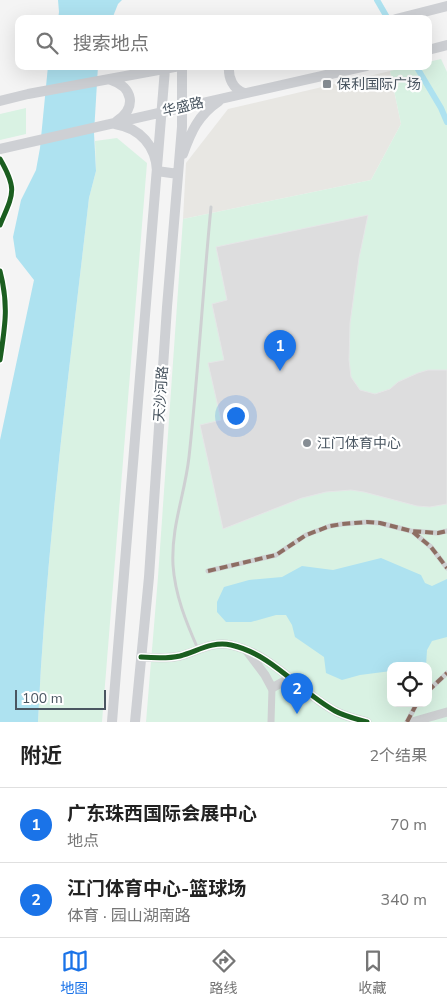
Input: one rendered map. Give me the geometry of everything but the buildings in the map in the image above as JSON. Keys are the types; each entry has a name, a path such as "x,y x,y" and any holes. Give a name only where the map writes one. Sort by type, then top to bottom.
{"main road":[{"path":"411,15 447,6"},
{"path":"432,49 447,45"},
{"path":"0,101 28,94 160,70"},
{"name":"天沙河路","path":"112,722 165,70"},
{"name":"天沙河路","path":"135,722 149,576 178,170 182,107 181,70"},
{"path":"229,70 233,84 240,92 244,93"},
{"name":"华盛路","path":"0,149 348,70"},
{"path":"109,124 117,122 124,117 130,103 129,95 125,88 119,82 111,80"},
{"path":"109,124 126,126 146,140 155,155 157,171 178,170 190,135 198,119 211,106 227,97"}],"street":[{"path":"0,159 10,178 12,193 10,203 0,225"},
{"path":"0,271 6,295 6,312 0,360"},
{"path":"208,571 276,555 306,535 330,526 355,522 380,523 411,531 438,533 447,531"},
{"path":"411,531 431,547 447,568"},
{"path":"141,657 179,656 210,645 229,645 245,648 260,655 336,712 367,722"},
{"path":"245,648 272,688 272,722"},
{"path":"432,686 447,673"},
{"path":"272,688 290,678"},
{"path":"406,722 415,707"},
{"path":"412,722 447,712"}],"lane":[{"path":"198,649 180,607 173,567 173,550 174,530 189,459 210,207"}],"shaded area":[{"path":"390,71 401,124 371,180 183,219 186,163 228,109"}],"green space":[{"name":"江门体育中心","path":"441,59 447,72 447,722 146,722 183,219 371,180 401,124 390,71 432,70 432,61"},
{"path":"26,108 26,134 0,140 0,114"},
{"path":"117,138 147,163 102,722 38,722 52,525 89,198 96,171 95,141"}],"water":[{"path":"58,0 122,0 118,4 114,15 59,15"},
{"path":"48,70 98,70 94,133 96,171 89,198 52,525 38,722 0,722 0,440 34,280 16,257 13,237 21,200 36,170"},
{"path":"381,558 421,575 425,583 432,586 447,579 447,637 432,641 427,650 426,662 387,662 387,672 360,675 342,680 326,673 324,657 295,637 292,625 286,615 276,615 251,622 226,622 217,612 217,602 224,587 249,580 282,577 302,566 333,570"}],"waterway":[{"path":"377,0 386,15"},
{"path":"418,70 447,122"}],"marked path":[{"path":"208,571 276,555 306,535 330,526 367,522 380,523 411,531 438,533 447,531"},
{"path":"413,532 431,547 447,568"},
{"path":"432,687 447,673"},
{"path":"407,722 415,707"}],"cycle path":[{"path":"0,159 6,169 12,192 0,225"},
{"path":"0,271 5,306 5,326 0,360"},
{"path":"141,657 175,657 211,645 231,645 259,656 335,711 367,722"}],"place":[{"name":"保利国际广场","path":"327,84"},
{"name":"广东珠西国际会展中心","path":"280,371"},
{"name":"江门体育中心","path":"307,443"},
{"name":"江门体育中心-篮球场","path":"297,714"}]}
